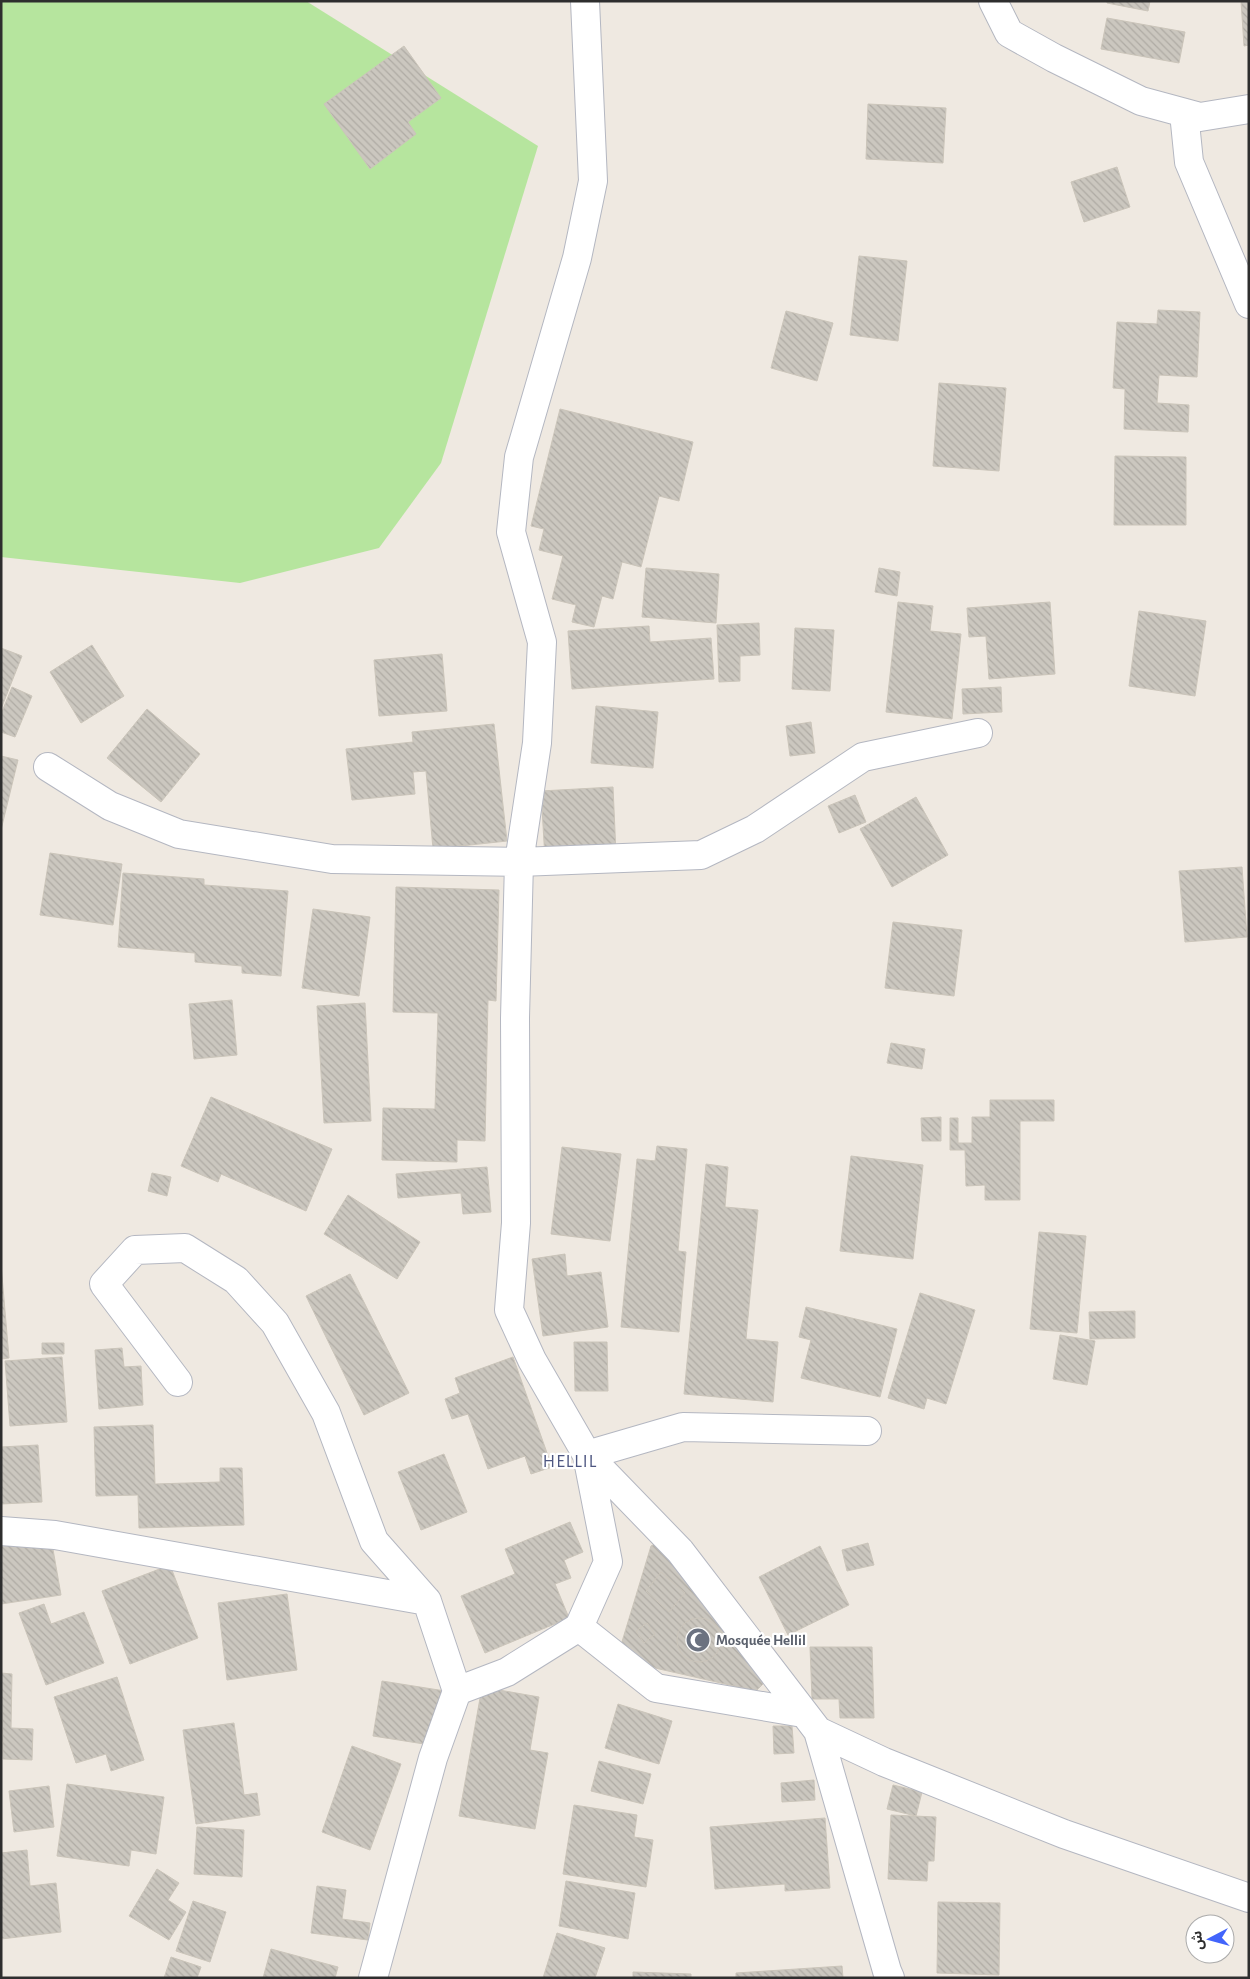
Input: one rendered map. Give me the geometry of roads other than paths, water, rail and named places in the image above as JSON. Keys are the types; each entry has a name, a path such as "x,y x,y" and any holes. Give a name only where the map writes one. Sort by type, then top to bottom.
{"street":[{"path":"585,1 593,181 577,258 519,457 511,532 542,642 537,743 519,862 515,1018 516,1222 509,1310 532,1360 587,1455 680,1551 811,1722 890,1978"},
{"path":"993,1 1009,33 1054,58 1141,101 1200,117 1249,109"},
{"path":"1184,113 1189,162 1249,304"},
{"path":"48,767 110,806 179,834 332,860 519,862 701,855 755,829 863,757 978,734"},
{"path":"178,1382 104,1284 135,1250 185,1248 236,1280 275,1323 326,1413 374,1541 427,1600 457,1691 433,1758 373,1978"},
{"path":"587,1455 683,1427 867,1431"},
{"path":"457,1691 508,1672 579,1627 608,1562 587,1455"},
{"path":"1,1532 55,1535 427,1600"},
{"path":"579,1627 656,1688 811,1722 884,1762 1064,1834 1249,1898"}],"place":[{"name":"Mosquée Hellil","path":"698,1640"}],"district":[{"name":"HELLIL","path":"570,1462"}]}
